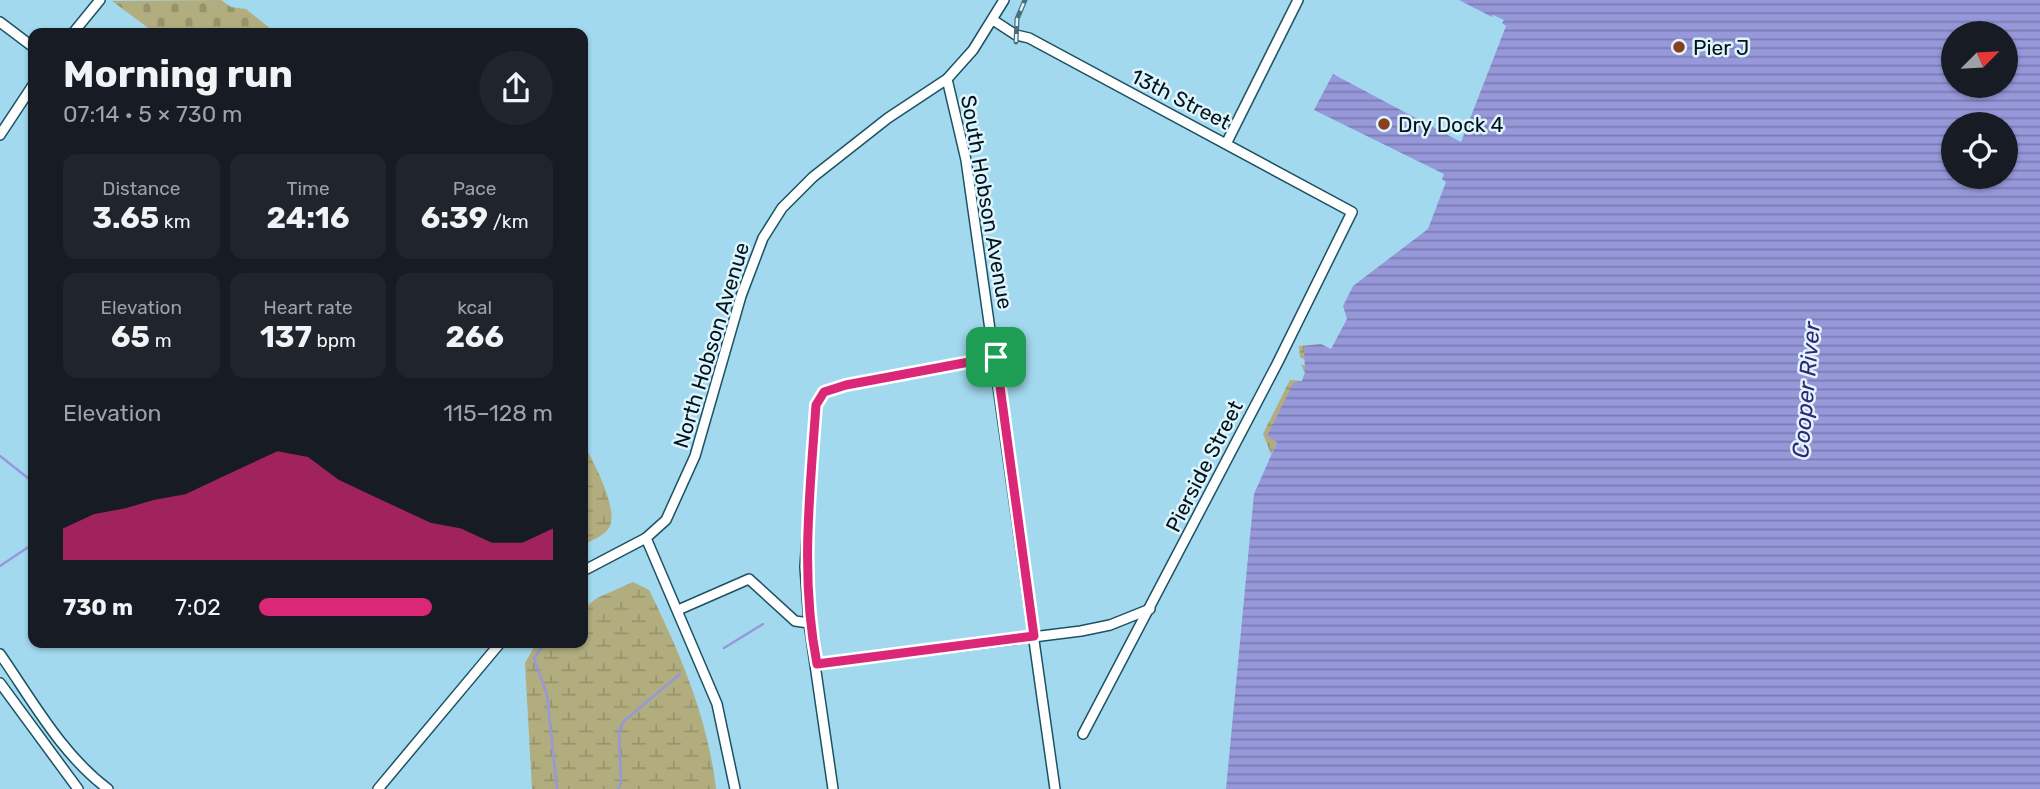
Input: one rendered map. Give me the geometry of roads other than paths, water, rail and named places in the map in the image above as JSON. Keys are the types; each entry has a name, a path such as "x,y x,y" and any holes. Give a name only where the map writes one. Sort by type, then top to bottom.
{"street":[{"path":"77,28 100,0"},
{"name":"North Hobson Avenue","path":"588,568 646,538 666,520 695,456 741,296 763,238 782,208 813,177 888,118 947,79 993,20 1004,0"},
{"path":"1227,142 1298,0"},
{"name":"13th Street","path":"993,20 1016,35 1029,38 1227,142 1352,212"},
{"path":"0,22 28,43"},
{"name":"South Hobson Avenue","path":"947,79 966,160 996,357 1055,789"},
{"path":"0,135 28,93"},
{"name":"Pierside Street","path":"1083,734 1150,609 1352,212"},
{"path":"834,789 809,623 805,567 816,405 824,392 846,385 996,357"},
{"path":"646,538 717,704 735,789"},
{"path":"678,610 749,579 795,621 809,623"},
{"path":"817,664 1110,625 1150,609"},
{"path":"378,789 496,648"},
{"path":"0,654 61,742 84,769 108,789"},
{"path":"0,682 78,789"}],"water":[{"name":"Cooper River","path":"1459,0 2040,0 2040,789 1226,789 1254,494 1277,442 1267,436 1294,382 1302,381 1305,373 1304,346 1321,344 1331,349 1347,319 1343,306 1353,286 1428,229 1446,182 1442,179 1444,174 1314,110 1333,74 1461,142 1506,26 1502,23 1504,20 1493,15 1492,17"}],"waterway":[{"path":"0,456 28,478"},
{"path":"0,566 28,547"},
{"path":"724,648 763,624"},
{"path":"542,648 534,658 547,695 557,789"},
{"path":"618,789 621,783 619,731 624,721 680,674"}],"railway":[{"path":"1016,42 1017,19 1025,0"}],"place":[{"name":"Pier J","path":"1679,47"},
{"name":"Dry Dock 4","path":"1384,124"}]}
